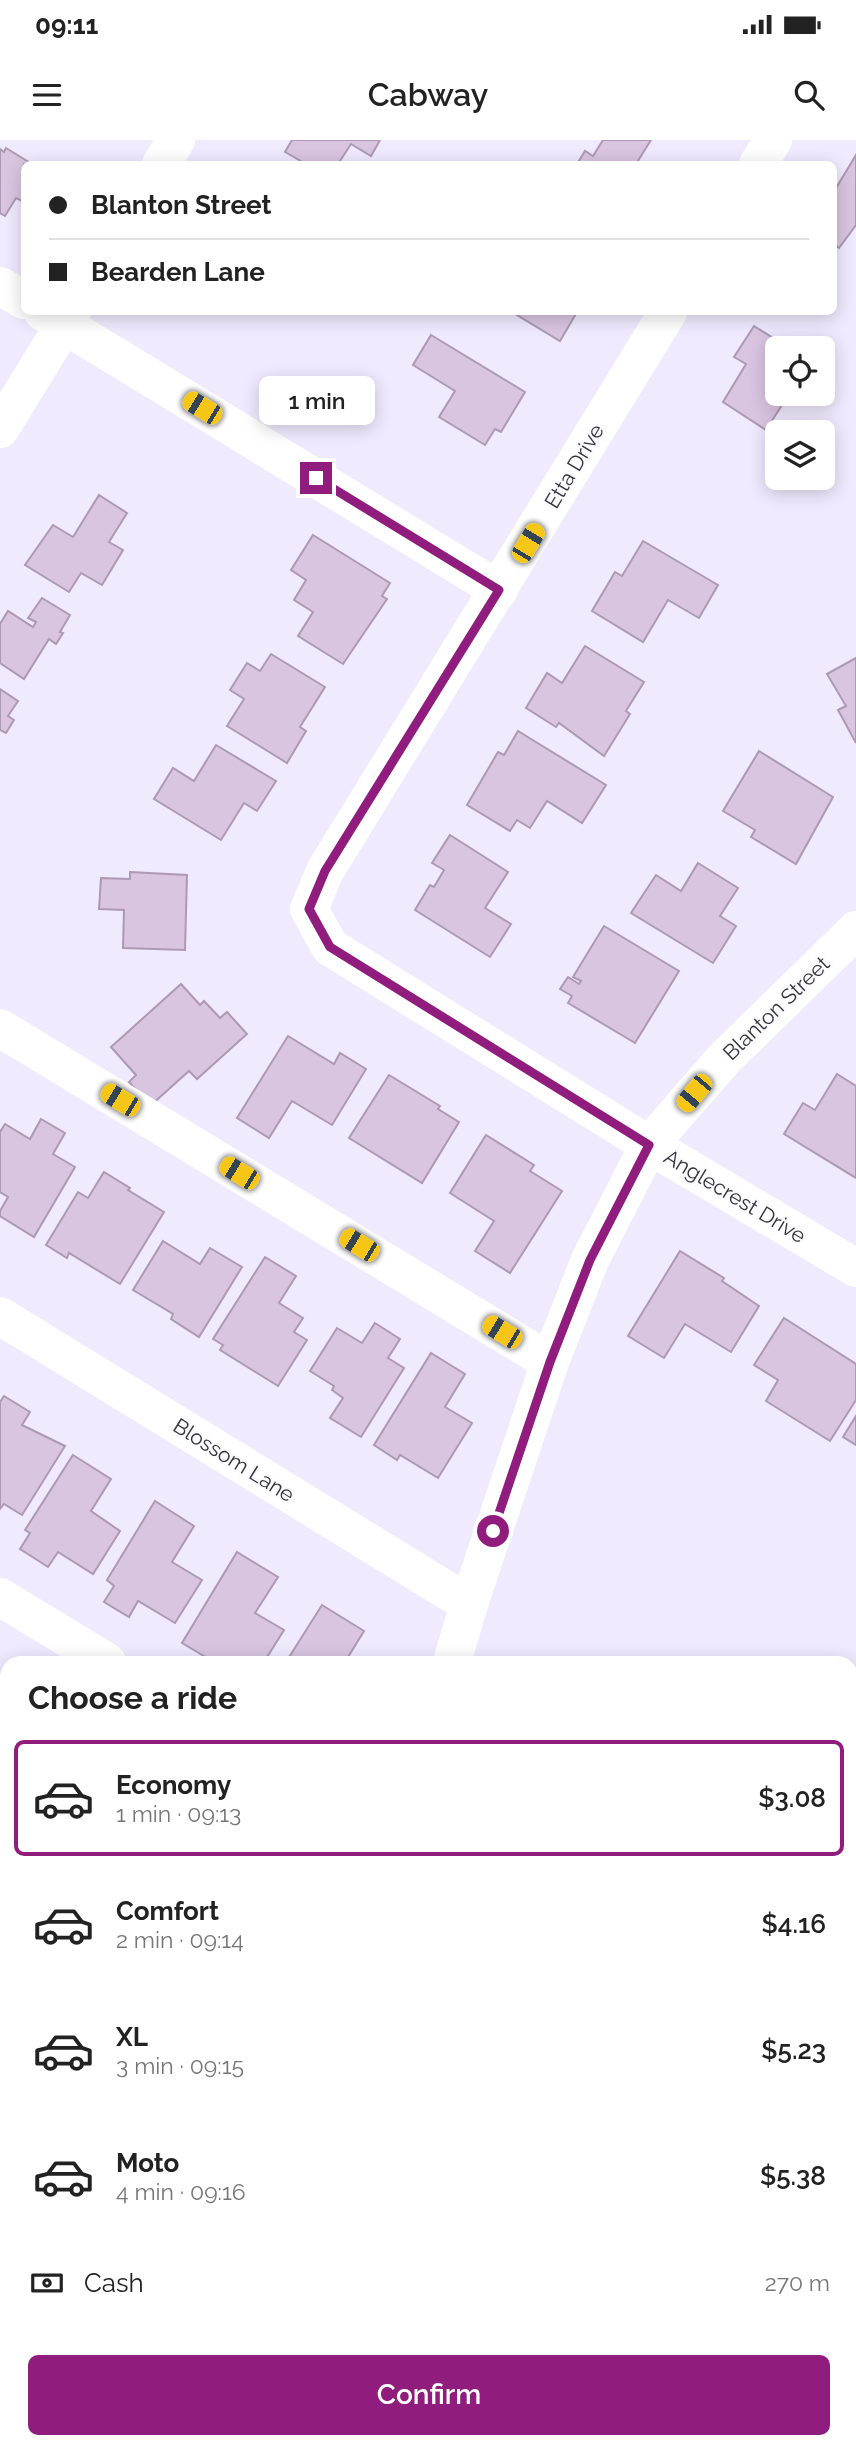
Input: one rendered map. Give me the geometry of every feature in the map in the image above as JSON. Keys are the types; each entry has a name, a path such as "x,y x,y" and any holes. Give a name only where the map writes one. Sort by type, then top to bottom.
{"street":[{"path":"164,161 176,140"},
{"path":"760,161 773,140"},
{"path":"0,286 21,298"},
{"name":"Etta Drive","path":"309,909 325,871 666,315"},
{"path":"0,429 60,316 499,590"},
{"name":"Anglecrest Drive","path":"309,909 330,947 649,1145 856,1268"},
{"name":"Blanton Street","path":"454,1656 468,1604 550,1362 590,1260 649,1145 724,1059 856,930"},
{"path":"0,1028 550,1362"},
{"name":"Blossom Lane","path":"0,1316 468,1604"},
{"path":"0,1597 97,1656"}],"building":[{"path":"292,140 380,140 371,156 351,144 340,161 301,161 285,152"},
{"path":"603,140 651,140 638,161 579,161 585,151 593,156"},
{"path":"6,148 27,161 21,161 21,200 16,198 5,216 0,213 0,149 4,152"},
{"path":"856,155 856,225 839,248 837,247 837,186"},
{"path":"517,315 575,315 560,341"},
{"path":"754,326 770,336 765,336 765,406 781,406 772,420 765,420 765,429 723,402 746,364 734,357"},
{"path":"431,335 525,392 501,432 495,429 485,445 439,417 455,391 413,365"},
{"path":"99,495 127,513 109,542 123,550 102,585 81,573 69,592 25,565 53,525 73,537"},
{"path":"313,535 390,583 382,596 387,599 343,664 298,636 313,612 294,600 306,580 291,570"},
{"path":"643,541 718,585 699,618 668,600 643,642 592,611 615,572 622,576"},
{"path":"42,598 70,615 56,644 49,639 24,679 0,663 0,624 8,611 33,627 36,622 28,618"},
{"path":"585,646 644,682 626,711 630,714 604,756 559,723 556,727 526,708 547,673 562,683"},
{"path":"271,654 325,687 300,727 306,731 287,763 227,726 244,699 230,690 247,663 260,671"},
{"path":"856,658 856,743 838,710 846,706 827,674"},
{"path":"0,689 18,701 8,716 14,720 6,733 0,730"},
{"path":"518,731 606,785 582,823 547,801 530,828 517,820 510,831 467,805 498,752 504,755"},
{"path":"216,745 276,781 257,811 244,803 221,840 154,799 173,768 194,781"},
{"path":"759,751 833,797 796,864 751,837 755,830 723,811"},
{"path":"450,835 508,872 485,908 511,924 490,957 415,910 430,885 434,887 444,870 432,863"},
{"path":"698,863 738,888 720,916 736,926 713,963 631,913 656,875 681,891"},
{"path":"130,872 187,875 185,950 123,948 124,910 99,909 101,878 130,879"},
{"path":"604,926 679,971 635,1043 568,1003 572,996 560,989 568,977 579,984 581,981 573,977"},
{"path":"181,984 200,1005 204,1001 220,1018 227,1012 247,1034 197,1079 189,1071 150,1106 129,1082 136,1075 111,1047"},
{"path":"288,1036 334,1064 340,1053 366,1069 332,1125 292,1101 269,1138 237,1118"},
{"path":"837,1074 856,1086 856,1178 784,1134 803,1103 815,1110"},
{"path":"389,1075 440,1106 438,1109 459,1122 422,1183 349,1138"},
{"path":"41,1119 65,1133 53,1154 75,1167 34,1237 0,1216 8,1197 0,1192 0,1132 5,1124 30,1139"},
{"path":"486,1135 534,1165 530,1171 562,1191 510,1273 475,1251 494,1221 450,1193"},
{"path":"104,1172 164,1212 120,1284 69,1253 67,1258 46,1245 78,1192 88,1198"},
{"path":"163,1241 200,1264 210,1248 242,1267 199,1337 171,1319 173,1314 133,1290"},
{"path":"680,1251 724,1278 722,1281 759,1306 731,1352 685,1324 664,1358 628,1336"},
{"path":"265,1257 296,1276 279,1303 303,1318 294,1332 307,1340 278,1386 220,1350 223,1345 213,1339"},
{"path":"784,1318 856,1364 856,1400 830,1441 766,1401 778,1380 754,1365"},
{"path":"375,1323 400,1339 388,1358 404,1368 361,1437 330,1418 343,1398 332,1390 334,1386 310,1371 337,1328 362,1343"},
{"path":"431,1353 465,1374 445,1407 472,1423 438,1478 400,1455 397,1460 374,1445"},
{"path":"4,1396 30,1412 22,1425 65,1446 22,1515 4,1504 0,1509 0,1402"},
{"path":"856,1416 856,1445 843,1437"},
{"path":"73,1455 111,1479 91,1511 120,1531 93,1574 58,1552 48,1567 20,1549 30,1533 25,1530"},
{"path":"155,1501 194,1526 172,1562 202,1580 175,1623 138,1601 129,1617 104,1602 114,1586 107,1580"},
{"path":"237,1552 278,1577 255,1613 284,1630 268,1656 204,1656 182,1643"},
{"path":"322,1605 364,1631 349,1656 290,1656"}],"route":[{"path":"316,478 499,590 325,871 309,909 330,947 649,1145 590,1260 550,1362 493,1531"}]}
